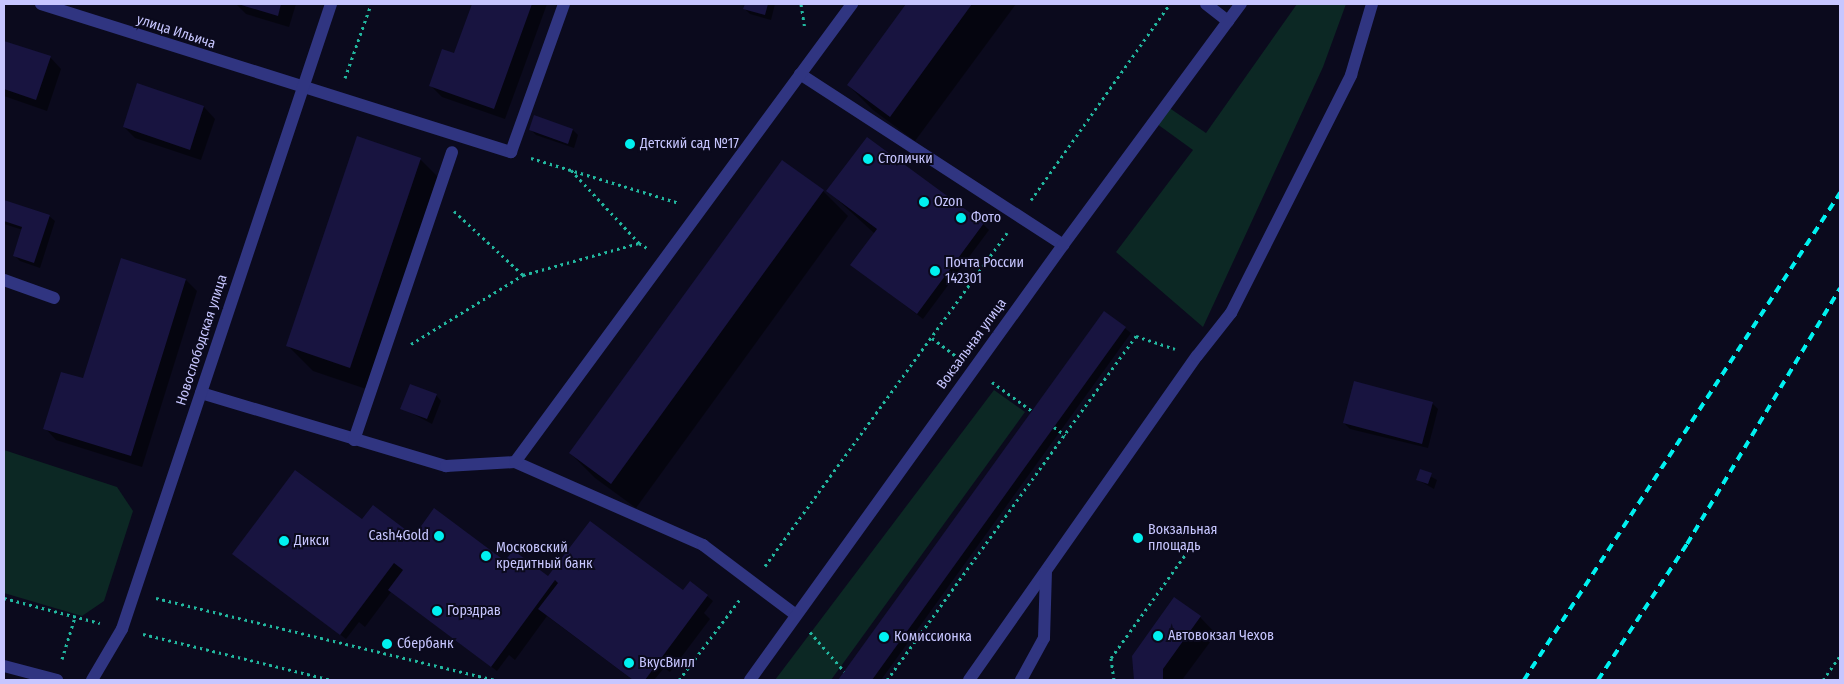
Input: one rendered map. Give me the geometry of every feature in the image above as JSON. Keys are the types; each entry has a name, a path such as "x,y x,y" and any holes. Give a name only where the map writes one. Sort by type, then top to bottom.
{"street":[{"name":"улица Ильича","path":"41,4 302,88 511,152"},
{"name":"Новослободская улица","path":"92,680 122,629 331,4"},
{"path":"511,152 564,4"},
{"path":"515,462 852,4"},
{"path":"1206,4 1228,21"},
{"name":"Вокзальная улица","path":"750,680 1063,244 1241,4"},
{"path":"969,680 1197,356 1230,313 1351,75 1372,4"},
{"path":"800,74 1063,244"},
{"path":"354,440 452,152"},
{"path":"4,280 54,298"},
{"path":"200,393 446,466 515,462 704,545 796,615"},
{"path":"1021,680 1044,638 1046,572"},
{"path":"4,666 56,680"}],"path":[{"path":"337,99 371,4"},
{"path":"679,680 753,582 1020,216 1170,4"},
{"path":"511,152 701,209"},
{"path":"570,169 639,242 664,260"},
{"path":"437,196 523,275"},
{"path":"380,363 523,275 639,242"},
{"path":"887,680 1136,336 1197,356"},
{"path":"1054,428 1065,436"},
{"path":"1114,680 1111,658 1188,551"},
{"path":"134,593 496,680"},
{"path":"4,598 331,680"},
{"path":"796,615 844,671"},
{"path":"56,680 76,617"},
{"path":"1823,680 1840,656"}],"green space":[{"path":"1297,4 1346,4 1323,67 1203,327 1116,252 1193,150 1153,121 1165,105 1206,133"},
{"path":"994,390 1025,412 831,680 775,680"},
{"path":"4,450 117,487 133,511 104,601 82,616 4,593"}],"building":[{"path":"238,4 281,4 278,16"},
{"path":"472,4 532,4 494,109 429,86 442,49 454,53"},
{"path":"745,4 768,4 765,15 743,9"},
{"path":"906,4 972,4 890,117 847,85"},
{"path":"4,41 51,56 36,100 4,89"},
{"path":"137,83 204,106 190,150 123,127"},
{"path":"534,115 573,129 568,144 529,130"},
{"path":"357,136 421,158 350,368 286,346"},
{"path":"867,137 984,223 917,314 850,265 877,229 826,191"},
{"path":"782,160 824,190 611,484 569,453"},
{"path":"4,200 50,215 34,263 13,256 22,227 4,221"},
{"path":"121,258 186,279 131,456 43,429 61,372 83,378"},
{"path":"1104,311 1126,327 872,680 838,680"},
{"path":"1354,381 1433,402 1422,444 1343,423"},
{"path":"410,384 437,394 427,419 400,409"},
{"path":"1420,469 1432,473 1428,484 1416,480"},
{"path":"295,470 362,519 373,505 414,536 434,508 505,561 513,550 548,576 590,521 683,590 690,581 708,595 645,680 633,680 538,609 558,583 555,580 491,667 388,590 403,570 394,563 340,635 232,554"},
{"path":"1174,597 1201,616 1163,669 1163,680 1134,680 1132,656"}],"railway":[{"path":"1524,680 1840,193"},
{"path":"1598,680 1687,544 1840,288"}],"place":[{"name":"Детский сад №17","path":"630,144"},
{"name":"Столички","path":"868,159"},
{"name":"Ozon","path":"924,202"},
{"name":"Фото","path":"961,218"},
{"name":"Почта России 142301","path":"935,271"},
{"name":"Cash4Gold","path":"439,536"},
{"name":"Вокзальная площадь","path":"1138,538"},
{"name":"Дикси","path":"284,541"},
{"name":"Московский кредитный банк","path":"486,556"},
{"name":"Горздрав","path":"437,611"},
{"name":"Автовокзал Чехов","path":"1158,636"},
{"name":"Комиссионка","path":"884,637"},
{"name":"Сбербанк","path":"387,644"},
{"name":"ВкусВилл","path":"629,663"}]}
